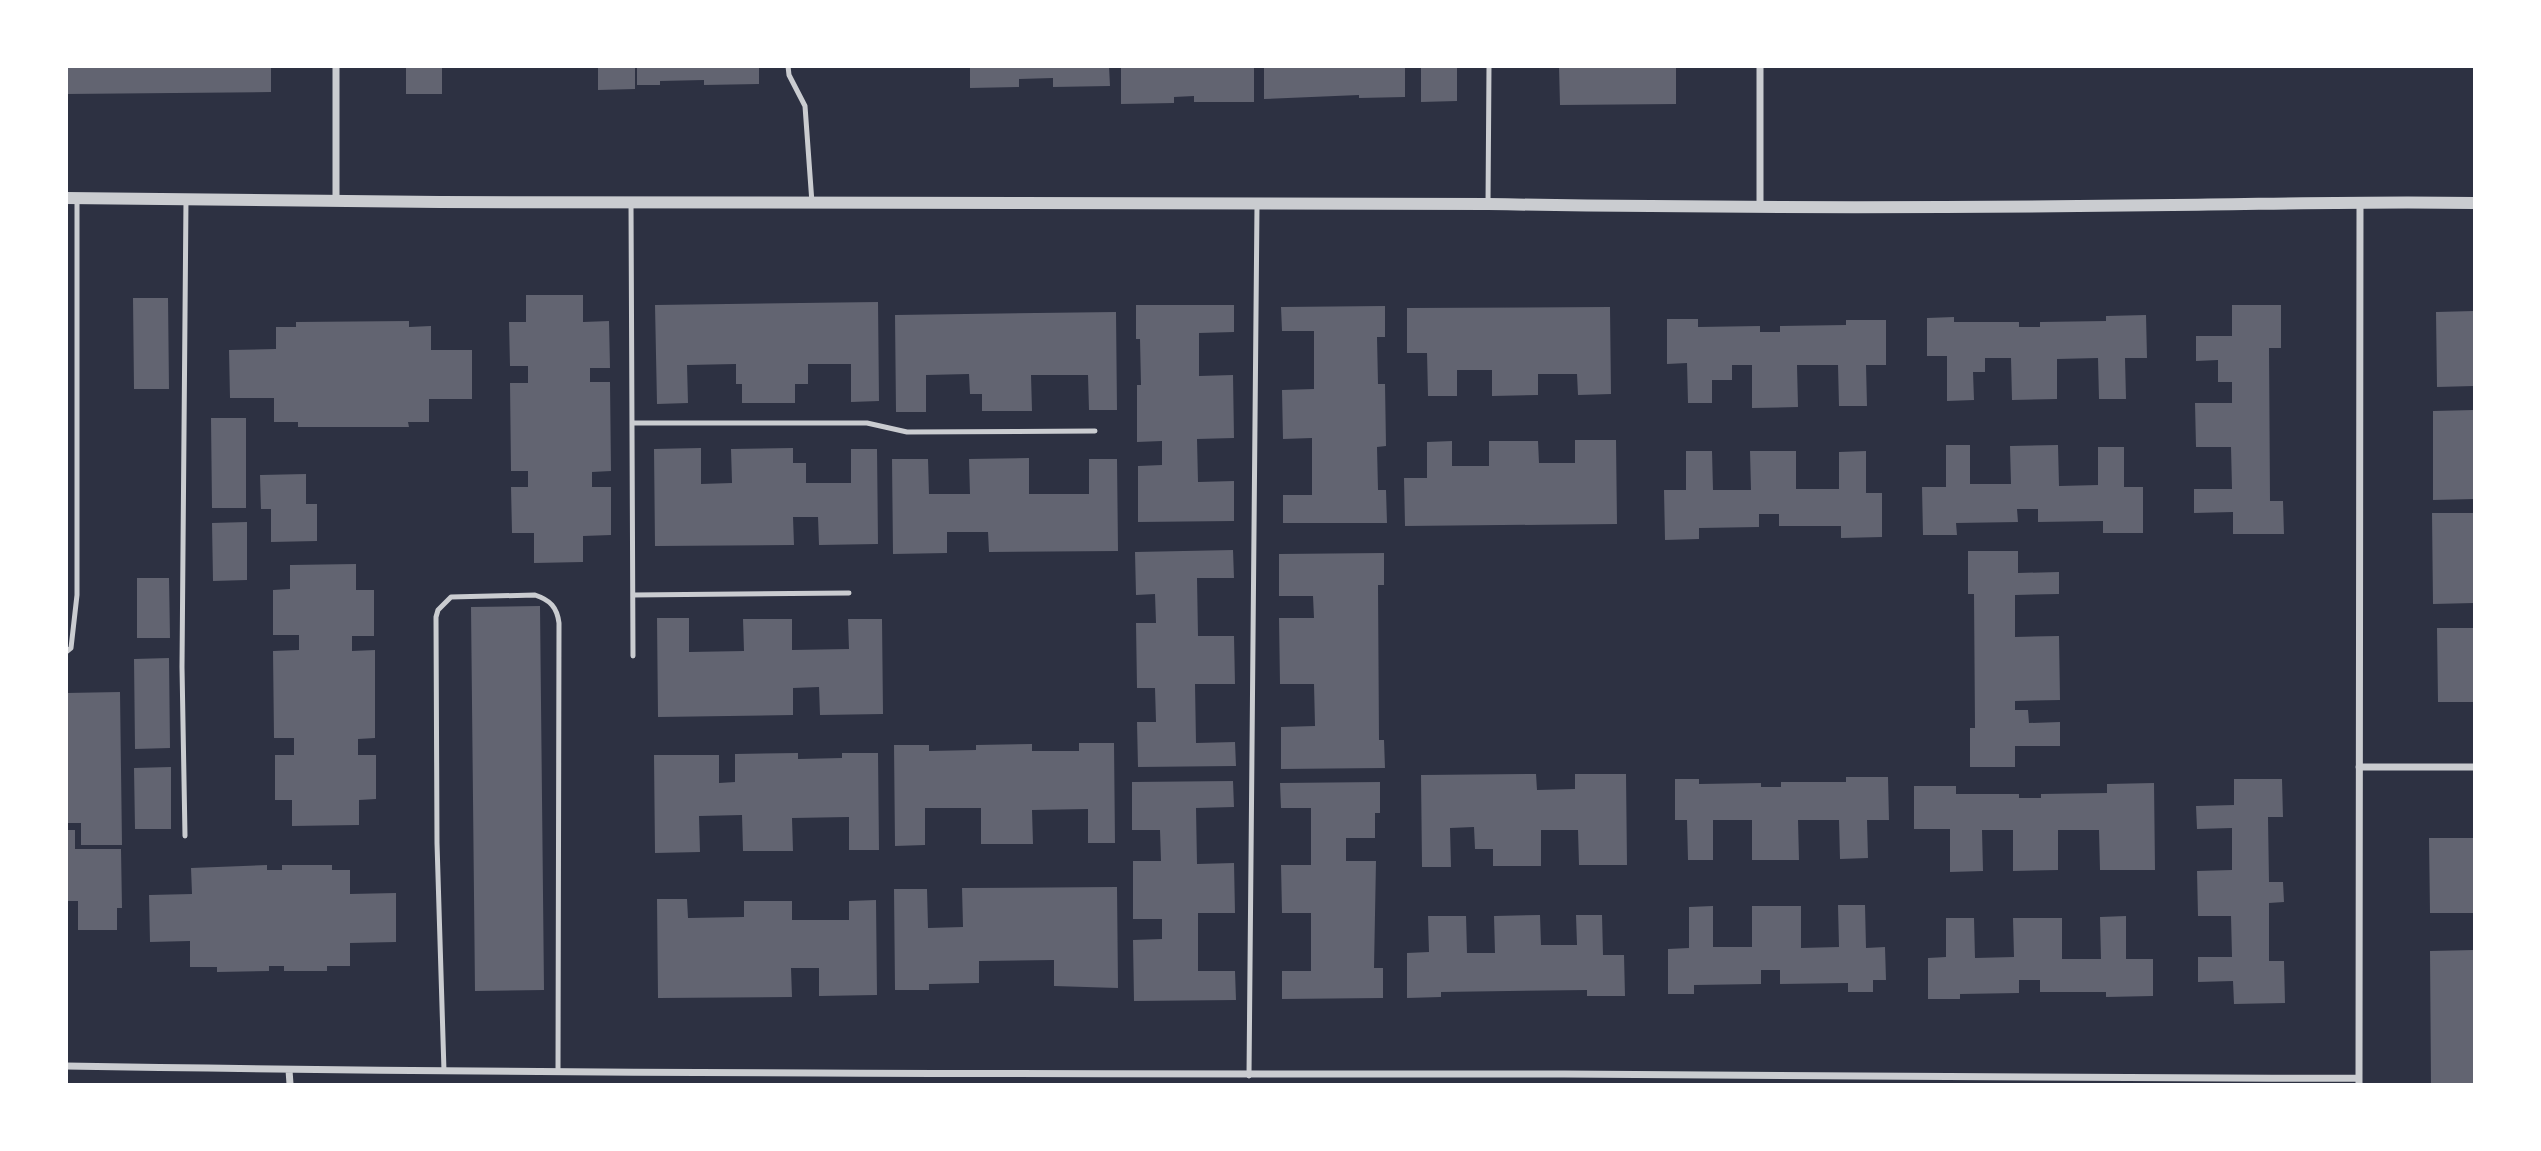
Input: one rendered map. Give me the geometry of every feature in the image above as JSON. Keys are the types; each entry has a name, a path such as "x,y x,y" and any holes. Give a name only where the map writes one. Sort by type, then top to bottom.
{"street":[{"path":"336,66 336,201"},
{"path":"1760,66 1760,207"},
{"path":"72,198 1760,207 2173,205 2360,201 2474,203"},
{"path":"66,1066 558,1072 1249,1076 1590,1074 2359,1081 2360,201"},
{"path":"2359,767 2474,767"},
{"path":"289,1070 290,1084"}],"lane":[{"path":"789,66 789,75 805,106 812,203"},
{"path":"1488,204 1489,66"},
{"path":"66,652 71,648 77,595 77,342 72,198"},
{"path":"185,835 182,667 186,199"},
{"path":"631,202 633,656"},
{"path":"1249,1076 1257,205"},
{"path":"66,342 77,342"},
{"path":"632,424 867,423 907,432 1095,431"},
{"path":"633,595 849,593"},
{"path":"444,1071 436,617 438,610 452,597 535,595 546,598 558,612 559,622 558,1072"}],"building":[{"path":"66,66 271,66 271,92 66,94"},
{"path":"406,66 442,66 442,94 406,94"},
{"path":"598,66 635,66 635,89 598,90"},
{"path":"637,66 759,66 759,84 704,85 704,80 660,81 660,85 637,85"},
{"path":"970,66 1109,66 1110,86 1053,87 1053,78 1019,79 1019,87 970,88"},
{"path":"1121,66 1254,66 1254,102 1194,102 1194,96 1174,97 1174,103 1121,104"},
{"path":"1264,66 1405,66 1405,97 1359,98 1359,95 1264,99"},
{"path":"1421,66 1457,66 1457,101 1421,102"},
{"path":"1559,66 1676,66 1676,104 1560,105"},
{"path":"526,295 583,295 583,322 609,321 610,368 590,368 590,382 610,382 611,471 592,472 592,487 611,487 611,535 583,536 583,562 534,563 534,533 512,533 511,487 528,487 528,471 511,471 510,383 528,383 528,366 510,366 509,322 526,322"},
{"path":"133,298 168,298 169,389 134,389"},
{"path":"878,302 879,401 851,402 851,364 808,364 808,384 795,384 795,403 742,403 742,384 736,384 736,364 687,365 688,403 657,404 655,305"},
{"path":"1136,305 1234,305 1234,332 1199,333 1199,376 1233,375 1234,438 1197,439 1198,482 1234,481 1234,521 1138,522 1138,466 1162,465 1162,441 1137,442 1137,385 1141,385 1140,339 1136,339"},
{"path":"2232,305 2281,305 2281,348 2269,348 2270,501 2283,501 2284,534 2233,534 2233,512 2194,513 2194,489 2232,489 2231,447 2196,447 2195,403 2232,403 2232,382 2218,382 2218,360 2196,361 2196,336 2232,336"},
{"path":"1385,306 1385,337 1377,337 1378,384 1385,384 1386,446 1377,447 1378,490 1386,490 1387,523 1283,523 1283,495 1312,495 1312,438 1283,439 1282,390 1314,389 1314,331 1282,331 1281,307"},
{"path":"1610,307 1611,394 1578,395 1577,374 1538,374 1538,395 1492,396 1492,370 1457,370 1457,396 1428,396 1427,353 1407,353 1407,308"},
{"path":"2474,311 2474,386 2437,387 2436,312"},
{"path":"1116,312 1117,410 1089,410 1088,375 1031,375 1032,411 982,411 982,394 970,394 969,374 926,375 926,412 896,412 895,315"},
{"path":"2146,315 2147,358 2125,358 2126,399 2099,399 2098,358 2057,359 2057,399 2012,400 2011,358 1985,358 1985,372 1973,372 1974,400 1947,401 1947,356 1927,356 1927,318 1954,317 1954,322 2019,322 2019,327 2040,327 2040,322 2106,321 2106,316"},
{"path":"1667,319 1698,319 1698,327 1760,326 1760,332 1780,332 1780,326 1846,325 1846,320 1886,320 1886,365 1866,365 1867,406 1839,406 1838,365 1797,365 1798,407 1752,408 1752,365 1732,365 1732,380 1712,380 1712,403 1688,403 1687,363 1667,364"},
{"path":"409,321 409,327 431,326 431,350 472,350 472,399 429,399 429,422 408,422 409,427 298,427 298,422 274,422 274,398 230,398 229,350 276,349 276,327 296,327 296,322"},
{"path":"2474,410 2474,499 2433,500 2433,411"},
{"path":"211,418 246,418 246,508 212,508"},
{"path":"1575,440 1616,440 1617,524 1405,526 1404,478 1427,478 1427,442 1452,441 1452,466 1489,466 1489,441 1538,441 1539,463 1575,463"},
{"path":"1946,445 1970,445 1970,484 2011,484 2010,446 2058,445 2059,486 2098,485 2098,447 2124,447 2124,487 2143,487 2143,533 2103,533 2103,521 2038,522 2038,509 2017,509 2018,522 1956,523 1957,535 1923,535 1922,487 1946,487"},
{"path":"701,448 701,484 732,483 731,449 793,448 793,463 806,463 806,483 851,483 851,449 877,449 878,544 819,545 818,517 793,517 794,545 655,546 654,449"},
{"path":"1686,451 1712,451 1713,490 1751,490 1750,451 1796,451 1796,489 1839,489 1839,452 1866,451 1866,493 1882,493 1882,537 1841,538 1841,526 1779,526 1779,514 1759,514 1759,527 1699,528 1699,539 1665,540 1664,490 1686,490"},
{"path":"1029,458 1029,494 1089,494 1089,459 1117,459 1118,551 989,552 988,532 947,532 947,553 893,554 892,459 928,459 929,494 970,494 969,459"},
{"path":"306,474 306,504 317,504 317,541 271,542 271,509 261,509 260,475"},
{"path":"2432,513 2474,513 2474,603 2433,604"},
{"path":"247,522 247,580 213,581 212,523"},
{"path":"1233,550 1234,578 1197,578 1198,636 1234,636 1235,684 1195,684 1196,743 1235,742 1236,766 1138,767 1137,722 1156,722 1155,688 1137,688 1136,623 1156,623 1155,594 1136,595 1135,552"},
{"path":"1968,551 2018,551 2018,573 2059,572 2059,594 2015,595 2015,637 2059,636 2060,700 2015,701 2015,710 2028,710 2029,723 2060,722 2060,746 2015,746 2015,767 1970,767 1970,728 1975,728 1974,594 1968,594"},
{"path":"1384,553 1384,585 1378,585 1379,740 1384,740 1385,768 1281,769 1281,727 1315,726 1314,684 1280,684 1279,618 1314,618 1313,596 1279,596 1279,554"},
{"path":"356,564 356,590 374,590 374,636 352,636 352,651 375,650 375,738 358,739 358,755 376,755 376,799 359,800 359,825 292,826 292,800 275,800 275,755 294,755 294,738 274,738 273,651 299,650 299,635 273,635 273,590 290,589 290,565"},
{"path":"137,578 169,578 170,638 137,638"},
{"path":"540,606 544,990 475,991 471,607"},
{"path":"657,618 689,618 689,652 744,651 743,619 792,619 792,650 849,649 848,619 882,619 883,714 820,715 819,687 793,688 793,715 658,717"},
{"path":"2437,628 2474,628 2474,702 2438,702"},
{"path":"169,658 170,748 135,749 134,659"},
{"path":"120,692 122,845 81,845 81,823 66,823 66,693"},
{"path":"1079,743 1114,743 1115,843 1088,843 1088,809 1032,810 1033,844 981,844 981,808 925,808 925,845 895,846 894,745 929,745 929,751 976,750 976,745 1032,744 1032,751 1079,751"},
{"path":"798,753 798,759 842,758 842,753 878,753 879,850 849,850 849,817 792,818 793,851 743,851 742,815 699,816 700,852 655,853 654,755 719,755 719,783 735,782 735,754"},
{"path":"171,767 171,829 135,829 134,768"},
{"path":"1536,774 1537,790 1575,789 1575,774 1626,774 1627,865 1579,865 1578,830 1541,830 1541,866 1493,866 1493,849 1475,849 1474,827 1450,828 1451,867 1422,867 1421,775"},
{"path":"1846,777 1888,777 1889,820 1867,820 1868,858 1840,859 1839,820 1798,820 1799,860 1752,860 1752,820 1713,820 1713,860 1688,860 1687,820 1675,820 1675,779 1699,779 1699,784 1761,783 1761,787 1781,787 1781,782 1846,782"},
{"path":"2234,779 2282,779 2283,817 2268,817 2269,882 2283,882 2284,902 2269,903 2269,961 2284,961 2285,1003 2234,1004 2233,981 2198,982 2198,957 2232,957 2231,916 2198,916 2197,871 2232,870 2232,828 2197,829 2196,806 2234,805"},
{"path":"1233,781 1234,807 1196,808 1197,864 1234,863 1235,913 1198,913 1198,971 1235,971 1236,1000 1134,1001 1133,940 1162,939 1162,919 1133,919 1133,861 1161,861 1160,830 1132,830 1132,782"},
{"path":"1380,782 1380,813 1375,813 1375,838 1346,838 1346,861 1376,861 1374,968 1383,968 1383,998 1282,999 1282,971 1311,971 1311,913 1282,913 1281,865 1311,865 1311,808 1281,808 1280,783"},
{"path":"2154,783 2155,870 2100,870 2099,830 2058,830 2058,870 2013,871 2013,830 1982,830 1983,871 1950,872 1950,829 1914,829 1914,786 1956,786 1956,794 2019,794 2019,798 2041,798 2041,794 2107,793 2107,784"},
{"path":"66,830 75,830 75,849 121,849 122,908 117,908 117,930 78,930 78,901 66,901"},
{"path":"2429,838 2474,838 2474,913 2430,913"},
{"path":"267,865 267,870 282,870 282,865 332,865 332,870 350,870 350,894 396,893 396,942 350,943 350,966 327,966 327,971 284,971 284,966 269,966 269,971 217,972 217,967 190,967 190,941 150,942 149,895 192,894 191,868"},
{"path":"1117,887 1118,988 1054,986 1054,960 979,961 979,983 929,984 929,990 895,990 894,889 927,889 928,928 963,927 962,888"},
{"path":"657,899 687,899 688,918 744,917 744,901 792,901 792,920 849,920 849,901 876,900 877,995 819,996 819,968 791,968 792,997 658,998"},
{"path":"1838,905 1865,905 1866,948 1885,947 1886,980 1873,980 1873,992 1848,992 1848,983 1780,984 1780,970 1761,970 1761,984 1694,985 1694,994 1668,994 1668,949 1689,948 1689,907 1713,906 1713,947 1752,947 1752,906 1801,906 1801,948 1839,947"},
{"path":"1540,915 1541,945 1577,945 1576,915 1602,915 1603,955 1624,955 1625,996 1587,996 1587,990 1441,992 1441,997 1407,998 1407,953 1429,952 1428,916 1466,916 1467,953 1495,953 1494,916"},
{"path":"2126,916 2126,959 2153,959 2153,996 2106,997 2106,992 2040,992 2040,980 2019,980 2019,993 1960,994 1960,999 1928,999 1928,958 1946,957 1946,918 1974,918 1975,958 2014,957 2013,918 2062,918 2062,959 2101,959 2100,917"},
{"path":"2474,950 2474,1084 2431,1084 2430,951"}]}
